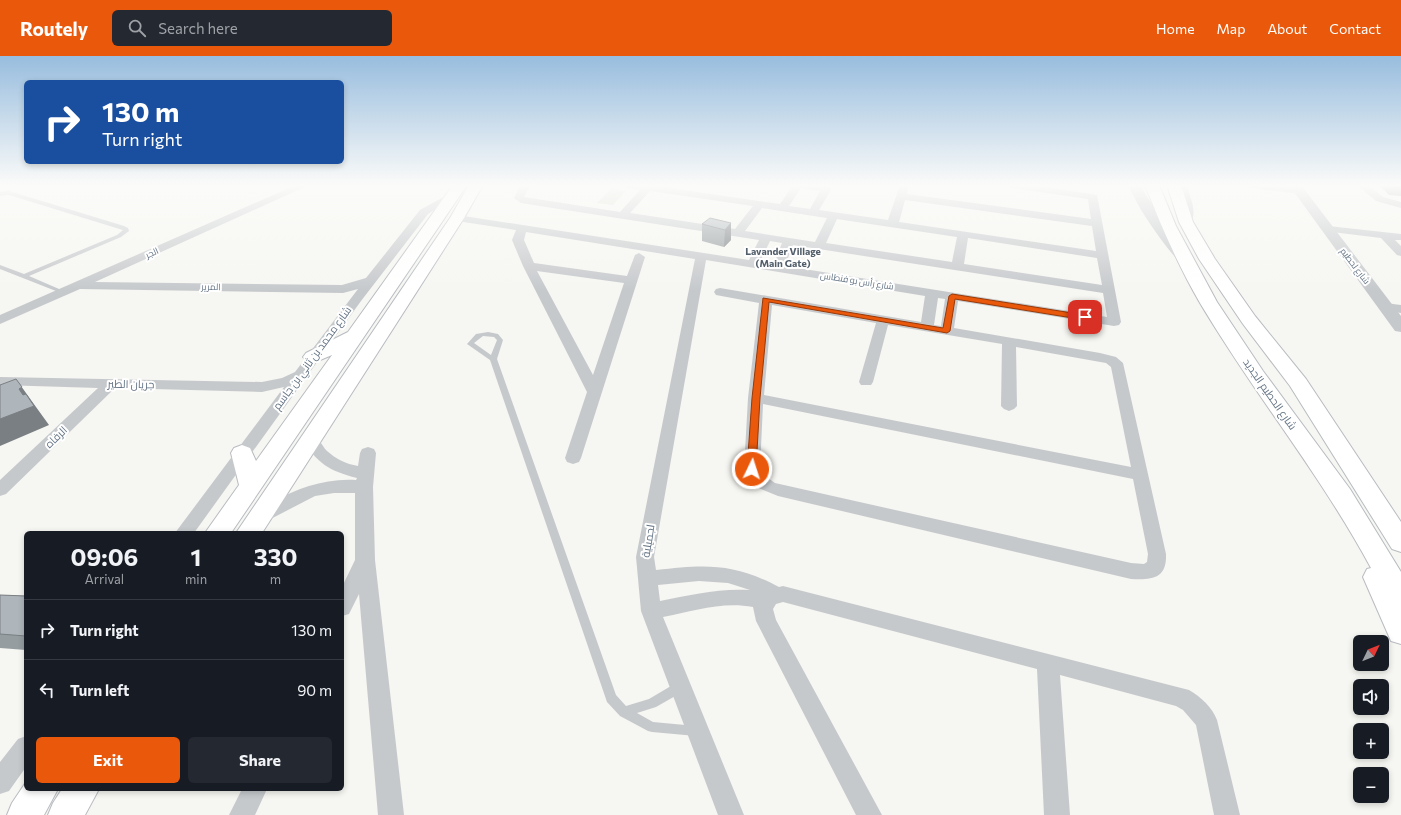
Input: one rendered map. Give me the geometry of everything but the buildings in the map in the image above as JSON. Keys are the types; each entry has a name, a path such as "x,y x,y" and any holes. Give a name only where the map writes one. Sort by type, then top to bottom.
{"main road":[{"name":"شارع محمد بن ثاني بن جاسم","path":"219,531 436,220"},
{"path":"253,526 455,220"},
{"name":"شارع الحطيم الجديد","path":"1164,220 1219,322 1333,483 1401,596"},
{"path":"1186,222 1208,259 1249,320 1298,383 1365,484 1401,542"},
{"path":"313,357 356,335"},
{"path":"242,453 251,486"},
{"path":"1333,483 1401,632"},
{"path":"1365,484 1401,518"},
{"path":"24,815 40,791"},
{"path":"65,815 81,791"}],"street":[{"name":"الجر","path":"0,320 225,220"},
{"name":"شارع محمد بن ثاني بن جاسم","path":"185,531 357,298 417,220"},
{"name":"شارع رأس بو فنطاس","path":"471,220 1114,322 1109,290"},
{"path":"652,220 1109,290 1097,223 1078,220"},
{"path":"738,233 748,220"},
{"path":"820,246 831,220"},
{"path":"876,220 1103,255"},
{"path":"1154,220 1184,260"},
{"name":"شارع لحطيم","path":"1322,220 1394,310 1401,327"},
{"path":"1328,229 1401,238"},
{"path":"528,230 522,247 529,266 595,392"},
{"path":"957,268 963,234"},
{"path":"1385,236 1401,253"},
{"path":"753,264 766,238"},
{"path":"778,268 790,241"},
{"name":"لجميلية","path":"701,256 644,557 651,610 731,815"},
{"path":"573,458 639,258"},
{"path":"529,266 632,280"},
{"name":"المرير","path":"78,286 343,289 370,281"},
{"path":"343,289 351,292 357,298"},
{"path":"720,292 1100,357 1115,363 1118,366 1158,560 1154,570 1140,572 768,487 760,482 754,476 752,469 756,398 766,300"},
{"path":"927,328 932,293"},
{"path":"947,331 952,296"},
{"path":"866,382 883,320"},
{"path":"1009,341 1010,406"},
{"name":"جريان الطير","path":"0,380 262,387 286,382 300,375"},
{"name":"الرفاه","path":"0,490 111,384"},
{"name":"جريان الطير","path":"262,387 275,392 282,400"},
{"path":"756,398 1141,475"},
{"path":"310,438 316,448 334,465 365,480"},
{"path":"368,453 365,480 365,560 390,815"},
{"path":"253,526 289,501 317,489 365,480"},
{"path":"344,604 365,560"},
{"path":"647,579 694,573 718,573 753,582 770,598"},
{"path":"651,610 725,597 770,598 790,596 1048,664 1181,697 1191,703 1206,720 1227,815"},
{"path":"770,598 763,608 766,620 869,815"},
{"path":"1048,664 1057,815"},
{"path":"0,782 24,750"},
{"path":"242,815 254,791"}],"lane":[{"path":"24,276 119,236 126,231 126,229 98,220"},
{"path":"0,267 63,292"},
{"path":"493,358 611,698 624,712 652,727 697,731"},
{"path":"624,712 652,703 680,687"}],"district":[{"name":"Lavander Village (Main Gate)","path":"783,256"}],"route":[{"path":"752,469 756,398 766,300 947,331 952,296 1085,317"}]}
